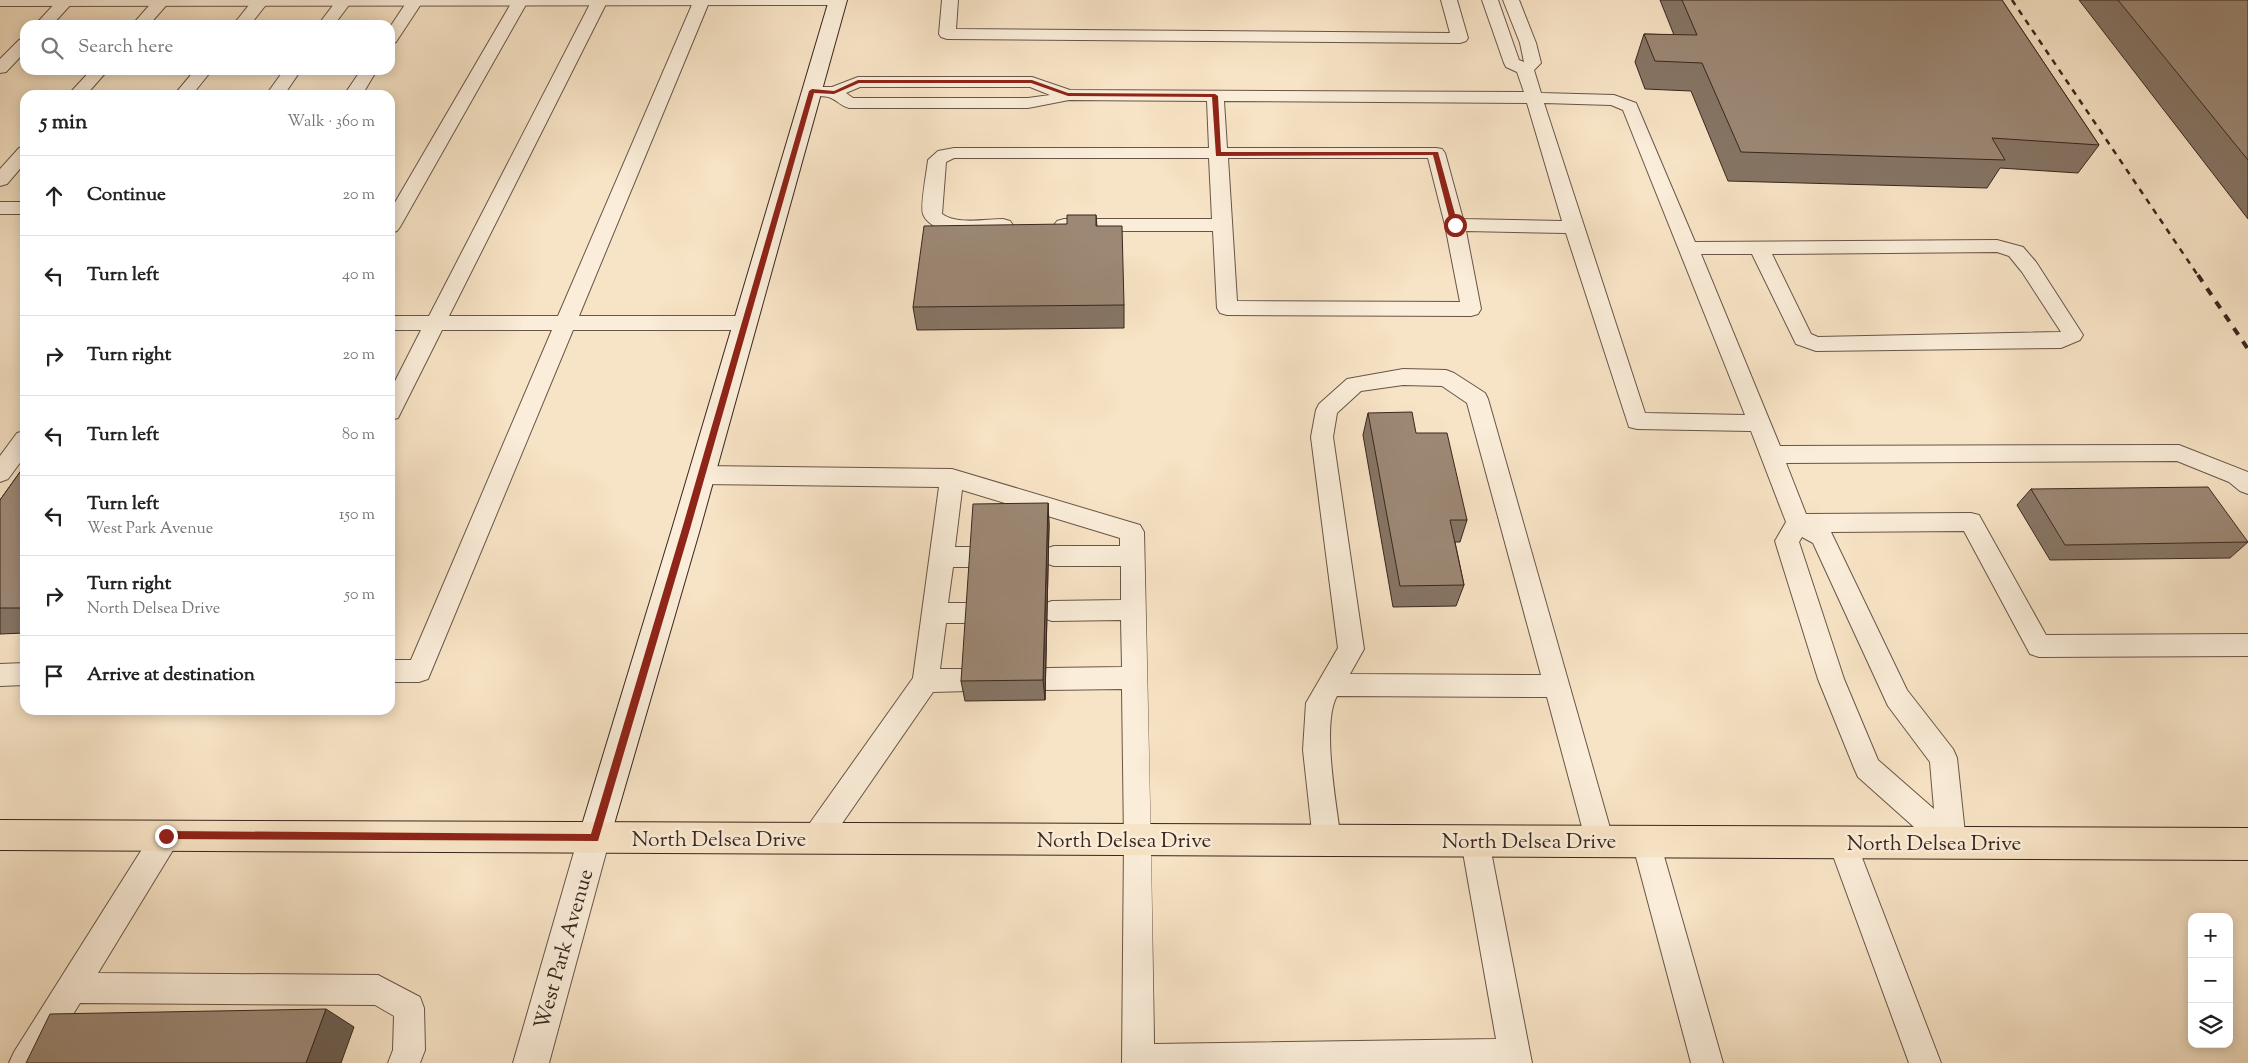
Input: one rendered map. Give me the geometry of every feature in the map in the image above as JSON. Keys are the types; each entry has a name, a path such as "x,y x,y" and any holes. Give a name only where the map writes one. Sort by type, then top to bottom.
{"main road":[{"name":"North Delsea Drive","path":"0,836 2248,844"}],"street":[{"path":"0,1 838,0"},
{"name":"West Park Avenue","path":"531,1063 594,838 701,476 838,0"}],"lane":[{"path":"395,402 600,0"},
{"path":"395,671 419,671 564,323 702,0"},
{"path":"950,0 947,34 1460,38 1450,0"},
{"path":"1490,0 1512,63 1525,69 1536,98 1574,227 1637,421 1760,423"},
{"path":"1512,0 1528,43 1533,63 1525,69"},
{"path":"48,20 66,1"},
{"path":"145,20 162,1"},
{"path":"245,20 261,1"},
{"path":"330,20 344,1"},
{"path":"395,31 415,1"},
{"path":"395,218 520,1"},
{"path":"0,68 20,48"},
{"path":"82,90 95,75"},
{"path":"187,90 200,75"},
{"path":"279,90 289,75"},
{"path":"356,90 366,75"},
{"path":"812,91 834,92 849,103 1028,103 1068,95 1536,98 1614,100 1630,108 1760,423 1798,523 1822,537 1860,615 1897,698 1943,758 1952,843"},
{"path":"1017,225 957,225 935,219 932,212 937,160 944,155 954,153 1218,154 1436,153 1455,225 1471,309 1227,308 1222,225 1218,154 1215,96"},
{"path":"0,180 20,158"},
{"path":"0,208 20,208"},
{"path":"1046,225 1222,225"},
{"path":"1455,225 1574,227"},
{"path":"1688,248 1997,246 2016,251 2029,267 2073,335 2061,341 1816,344 1803,339 1759,248"},
{"path":"395,323 745,323"},
{"path":"1327,841 1317,750 1319,703 1351,649 1322,437 1327,410 1355,384 1403,377 1446,378 1476,399 1600,842"},
{"path":"0,473 20,446"},
{"path":"1772,455 2180,452 2237,476 2248,485"},
{"path":"701,476 952,478 1132,532 1138,840 1138,1061 1515,1059 1475,841"},
{"path":"815,839 926,681 952,478"},
{"path":"1798,523 1971,522 2040,646 2248,645"},
{"path":"1798,523 1787,541 1831,679 1868,768 1952,843"},
{"path":"1054,556 1133,556"},
{"path":"942,557 980,557"},
{"path":"1052,611 1134,610"},
{"path":"935,613 974,613"},
{"path":"0,675 20,674"},
{"path":"1047,679 1135,678"},
{"path":"926,681 969,680"},
{"path":"1330,685 1557,686"},
{"path":"25,1063 166,836"},
{"path":"1646,842 1707,1063"},
{"path":"1842,842 1925,1063"},
{"path":"72,988 378,990 409,1008 409,1050 404,1063"}],"building":[{"path":"1682,0 2002,0 2099,145 1992,138 2005,160 1741,152 1702,63 1655,61 1644,34 1697,35"},
{"path":"2118,0 2248,0 2248,160"},
{"path":"1067,215 1096,215 1096,226 1122,226 1124,305 913,307 924,226 1067,224"},
{"path":"1412,412 1416,433 1447,433 1467,520 1450,520 1464,585 1400,586 1368,413"},
{"path":"20,472 20,608 0,608 0,500"},
{"path":"2208,487 2248,542 2065,545 2031,489"},
{"path":"1048,503 1043,680 961,681 973,504"},
{"path":"326,1009 306,1063 26,1063 50,1014"}],"railway":[{"path":"2012,0 2199,277"},
{"path":"2198,275 2248,349"}],"route":[{"path":"166,836 594,838 686,529 812,91 834,92 858,82 1032,82 1068,95 1215,96 1218,154 1436,153 1455,225"}]}
